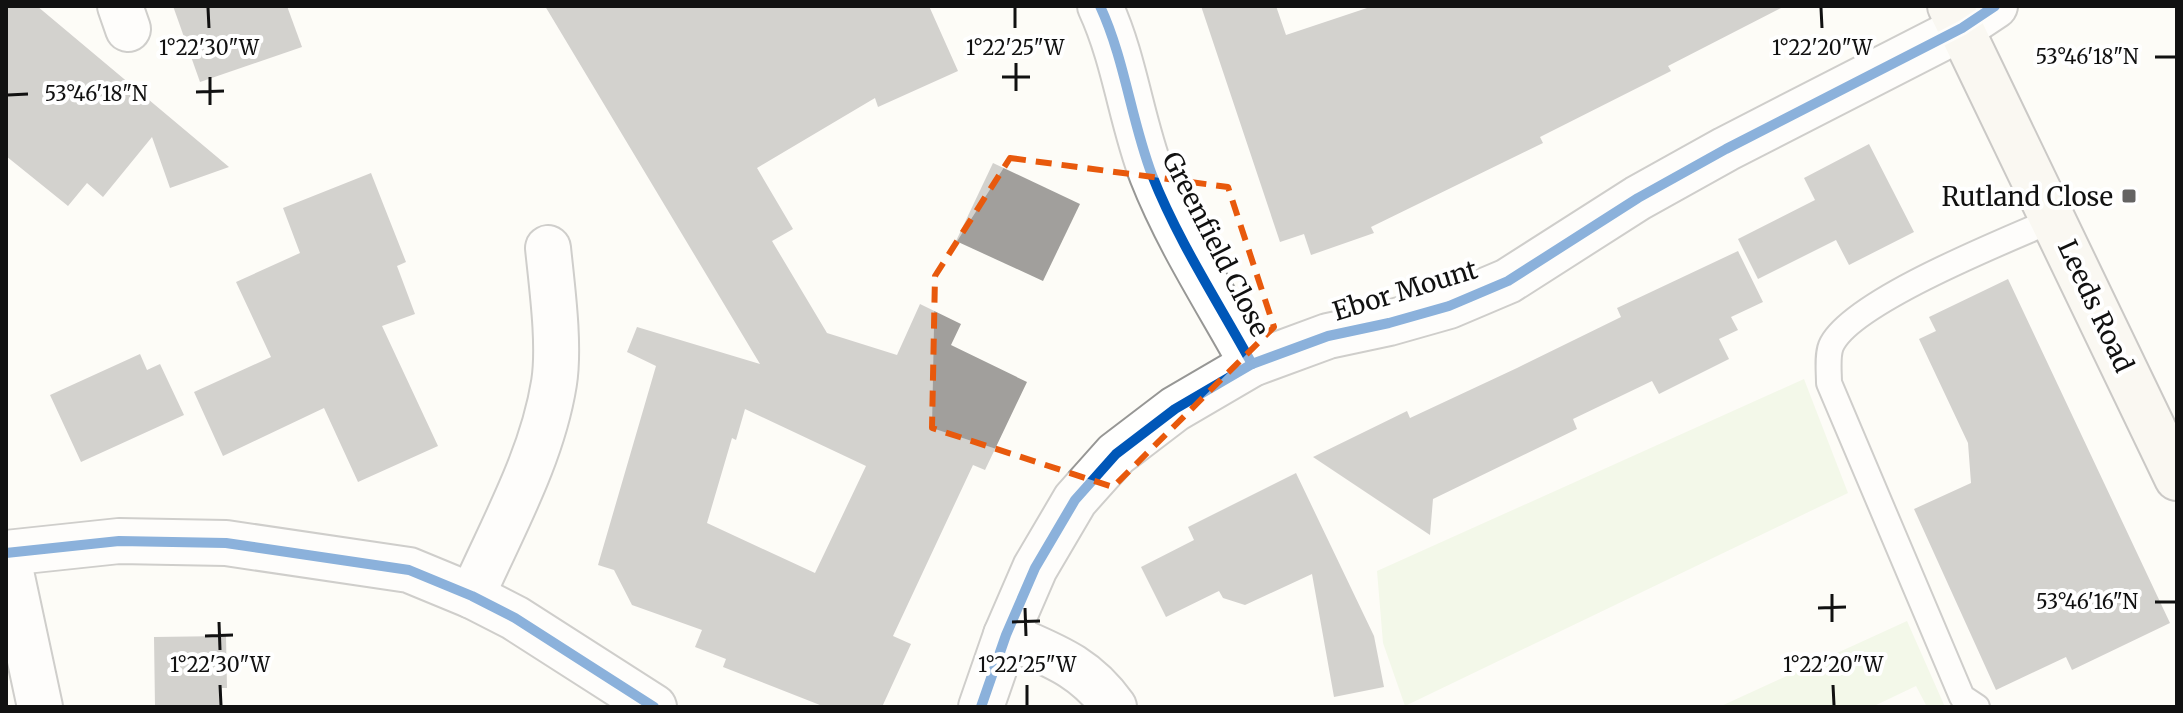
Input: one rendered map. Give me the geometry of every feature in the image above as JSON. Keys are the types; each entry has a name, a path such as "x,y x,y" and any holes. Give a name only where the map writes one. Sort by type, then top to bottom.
{"main road":[{"name":"Leeds Road","path":"1969,13 2055,219 2175,467"}],"street":[{"name":"Greenfield Close","path":"1100,6 1128,86 1139,135 1153,175 1177,228 1252,364"},
{"name":"Ebor Mount","path":"981,707 1006,635 1035,568 1075,500 1116,454 1175,409 1252,364 1328,336 1449,306 1508,281 1638,198 1969,13"},
{"path":"472,596 536,451 554,382 554,311 548,248"},
{"path":"40,707 7,553 119,541 226,543 409,570 515,618 654,707"},
{"path":"1006,635 1073,665 1103,692 1114,707"}],"lane":[{"path":"1977,707 1962,697 1829,383 1831,347 1850,322 1894,293 2055,219"}],"highlighted area":[{"path":"1010,158 1228,187 1274,327 1113,487 932,428 935,276"}],"green space":[{"path":"1804,379 1848,493 1405,706 1383,643 1377,571"},
{"path":"1907,621 1945,707 1927,707 1916,686 1872,707 1719,707"}],"building":[{"path":"6,6 37,6 229,167 170,188 152,137 103,197 87,183 68,206 6,156"},
{"path":"173,6 287,6 302,47 200,82"},
{"path":"545,6 929,6 958,71 878,107 875,98 757,168 793,229 772,241 827,333 897,355 920,304 961,324 951,345 1027,382 985,470 973,465 893,636 911,644 882,707 825,707 723,667 726,659 695,647 702,630 632,605 614,570 598,565 656,366 627,352 637,327 760,364","holes":["745,409 866,466 815,573 707,523 732,438 736,440"]},
{"path":"1201,6 1276,6 1286,35 1373,6 1785,6 1668,66 1671,71 1540,137 1543,143 1371,227 1374,233 1311,255 1304,234 1280,242"},
{"path":"1869,144 1914,232 1849,265 1836,240 1758,279 1738,239 1815,200 1804,178"},
{"path":"993,163 1080,204 1043,281 956,241"},
{"path":"371,173 406,262 397,266 415,314 382,326 438,446 358,482 324,408 223,456 194,392 271,357 236,282 300,253 283,208"},
{"path":"1738,251 1763,302 1731,317 1738,330 1719,339 1729,359 1659,394 1652,381 1573,419 1577,429 1433,499 1430,535 1313,457 1407,411 1410,418 1517,368 1621,317 1617,308"},
{"path":"2008,279 2170,623 2072,670 2066,657 1996,690 1914,509 1971,483 1968,443 1919,339 1936,331 1929,317"},
{"path":"140,354 147,370 160,364 184,415 81,462 50,395"},
{"path":"1296,473 1374,636 1384,687 1334,697 1312,574 1245,605 1223,598 1219,591 1166,617 1141,567 1194,540 1188,527"},
{"path":"226,636 227,688 222,688 222,707 155,707 154,637"}],"cycle path":[{"path":"1100,6 1116,47 1145,154 1162,200 1252,364"},
{"path":"981,707 1006,635 1035,568 1075,500 1116,454 1175,409 1252,364 1328,336 1449,306 1508,281 1638,198 1726,149 1962,28 1995,6"},
{"path":"6,553 119,541 226,543 409,570 515,618 654,707"}],"place":[{"name":"Rutland Close","path":"2129,196"}]}
